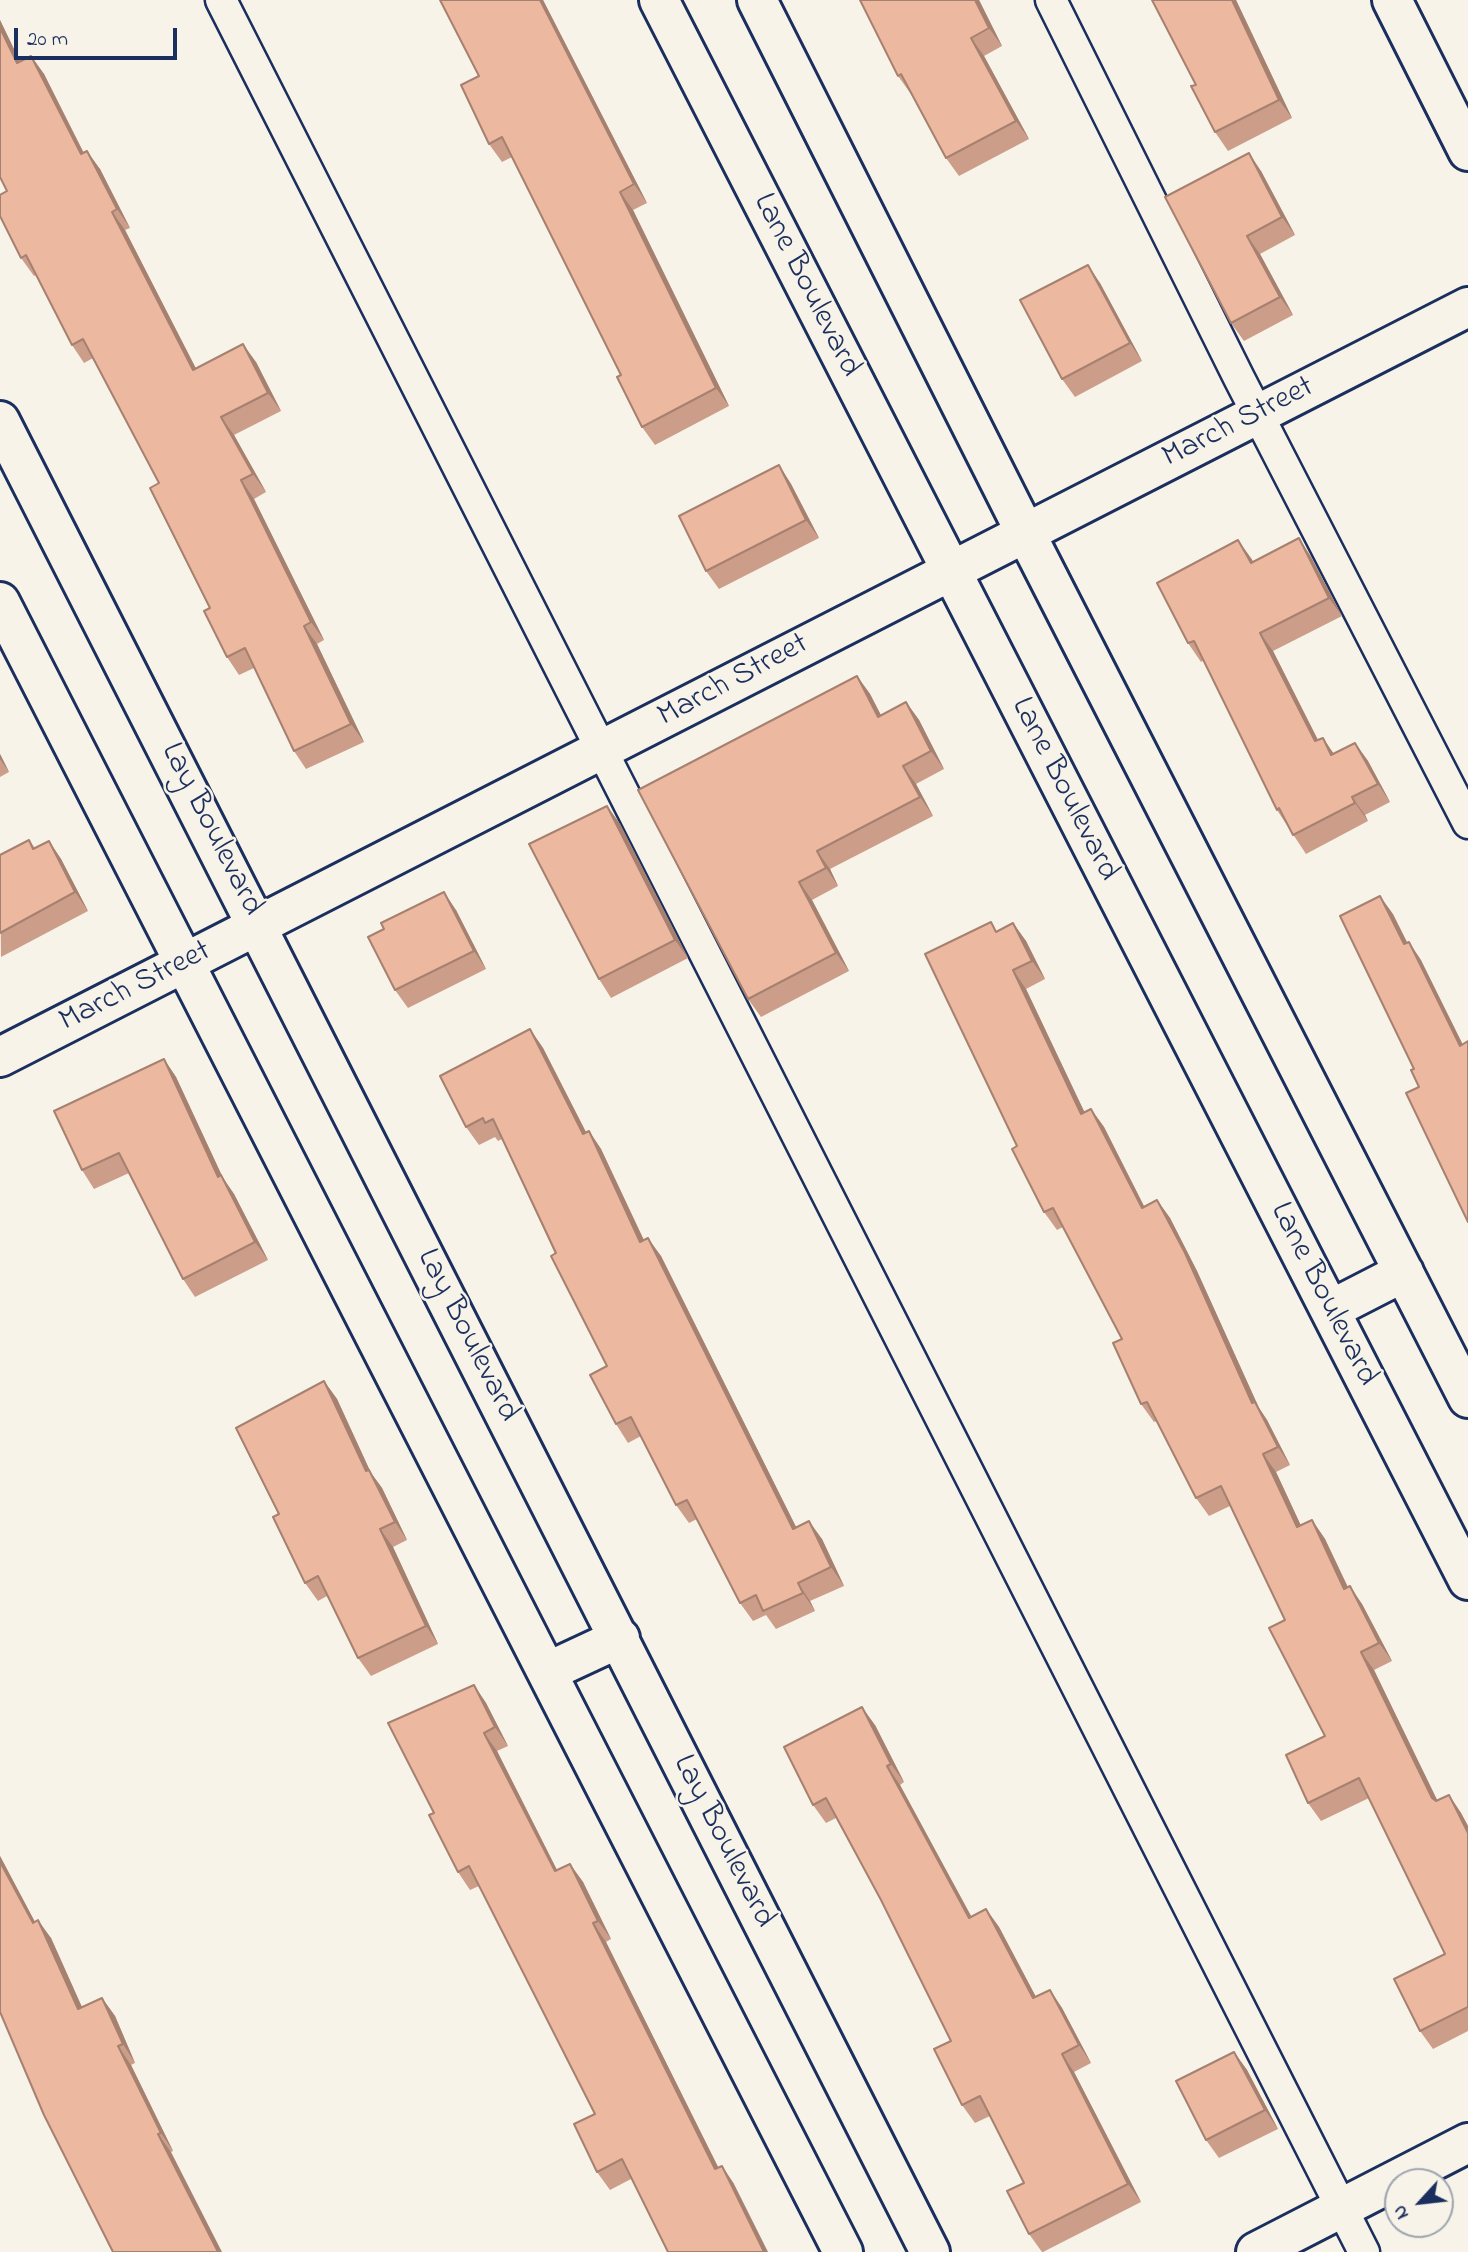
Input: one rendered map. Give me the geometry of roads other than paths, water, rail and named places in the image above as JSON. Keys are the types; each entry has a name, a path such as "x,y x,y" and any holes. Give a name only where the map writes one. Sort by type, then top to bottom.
{"street":[{"name":"Lane Boulevard","path":"659,0 1468,1580"},
{"path":"757,0 1024,532 1468,1398"},
{"path":"1392,0 1468,151"},
{"name":"March Street","path":"0,1057 604,750 949,569 1468,307"},
{"name":"Lay Boulevard","path":"0,421 259,926 930,2252"},
{"path":"0,602 843,2252"},
{"path":"1330,1310 1404,1272"},
{"path":"547,1672 620,1638"},
{"path":"1256,2252 1468,2143"}],"lane":[{"path":"221,0 1364,2252"},
{"path":"1051,0 1258,415 1468,823"}]}
